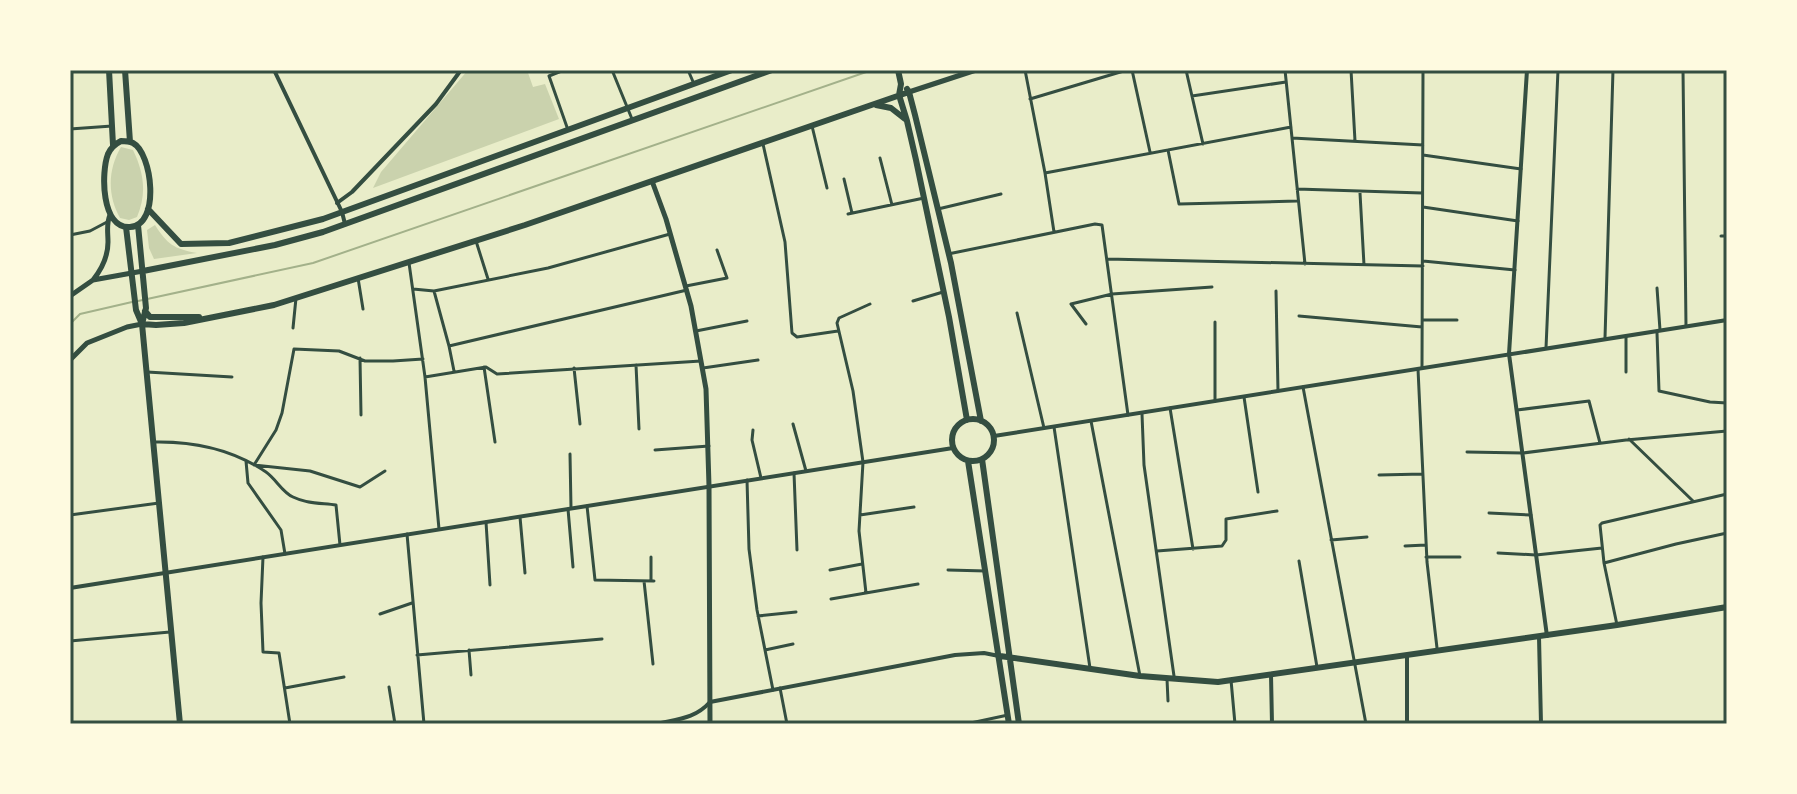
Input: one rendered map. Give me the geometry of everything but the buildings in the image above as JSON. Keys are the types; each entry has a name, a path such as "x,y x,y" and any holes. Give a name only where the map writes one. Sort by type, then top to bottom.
{"main road":[{"path":"109,70 113,145"},
{"path":"125,70 130,142"},
{"path":"148,209 181,244 229,243 323,219 732,70"},
{"path":"93,280 275,245 323,232 772,70"},
{"path":"70,360 87,343 127,327 184,323 249,311 296,298 476,241 976,70"},
{"path":"899,72 899,95 922,186 967,420"},
{"path":"901,84 909,92 938,209 981,421 994,436 992,450 982,459 968,461 953,448 956,428 967,420 981,421"},
{"path":"873,105 891,108 907,121"},
{"path":"70,296 98,274 108,248 109,218 104,184 108,153 113,145 121,141 130,142 142,152 148,170 148,209 145,219 138,225 126,227 109,218"},
{"path":"497,155 501,167"},
{"path":"652,181 686,288 706,389 710,724"},
{"path":"922,186 932,184"},
{"path":"138,225 144,282 142,324"},
{"path":"126,227 136,310 142,324 180,724"},
{"path":"145,310 150,317 203,318"},
{"path":"982,459 1019,724"},
{"path":"968,461 1009,724"},
{"path":"1000,656 1171,680 1218,682 1727,607"}],"street":[{"path":"274,70 345,224"},
{"path":"337,203 352,192 436,104 461,70"},
{"path":"564,70 549,76 568,130"},
{"path":"612,70 632,119"},
{"path":"688,70 694,84"},
{"path":"1025,70 1054,232"},
{"path":"1030,99 1130,70 1151,153"},
{"path":"1186,70 1203,144"},
{"path":"1285,70 1305,264"},
{"path":"1351,70 1355,141"},
{"path":"1423,70 1420,368 1426,557 1437,651"},
{"path":"1527,70 1509,354 1536,555 1543,636 1541,724"},
{"path":"1546,348 1558,70"},
{"path":"1605,339 1613,70"},
{"path":"1683,70 1686,326"},
{"path":"1192,96 1286,82"},
{"path":"70,129 112,126"},
{"path":"812,126 827,188"},
{"path":"1045,173 1291,127"},
{"path":"1292,138 1423,145"},
{"path":"763,143 785,242 792,333 797,337 838,331"},
{"path":"1168,150 1179,204 1299,201"},
{"path":"1423,155 1521,169"},
{"path":"880,158 892,205"},
{"path":"844,179 850,214 924,198"},
{"path":"1297,189 1423,193"},
{"path":"1359,191 1364,265"},
{"path":"938,209 1001,194"},
{"path":"1423,207 1518,221"},
{"path":"70,235 100,228 109,218"},
{"path":"948,254 1102,225 1128,415"},
{"path":"413,289 434,291 548,268 670,234"},
{"path":"476,241 488,279"},
{"path":"449,346 727,278 717,250"},
{"path":"1107,259 1423,264 1515,270"},
{"path":"409,263 423,359 439,529"},
{"path":"358,278 363,309"},
{"path":"1086,324 1071,304 1112,294 1212,287"},
{"path":"1657,288 1659,391 1727,403"},
{"path":"434,291 454,371"},
{"path":"1276,291 1278,391"},
{"path":"913,301 943,292"},
{"path":"293,328 296,298"},
{"path":"866,593 859,531 863,462 853,391 837,323 839,318 870,304"},
{"path":"1017,313 1044,428"},
{"path":"1299,316 1422,327"},
{"path":"1422,320 1457,320"},
{"path":"994,436 1727,320"},
{"path":"696,331 747,321"},
{"path":"1215,322 1215,401"},
{"path":"1626,336 1626,372"},
{"path":"254,465 276,430 282,413 294,349 339,351 365,361 423,359"},
{"path":"360,358 361,415"},
{"path":"425,377 484,367 497,374 758,360"},
{"path":"636,365 639,429"},
{"path":"484,367 495,442"},
{"path":"576,368 580,424"},
{"path":"147,372 232,377"},
{"path":"1303,387 1366,724"},
{"path":"1244,397 1258,492"},
{"path":"1517,410 1589,401 1600,443"},
{"path":"1170,408 1193,549"},
{"path":"1142,413 1144,465 1171,680 1168,701"},
{"path":"1091,421 1140,676"},
{"path":"793,424 806,471"},
{"path":"1054,427 1090,669"},
{"path":"753,430 752,440 761,478"},
{"path":"1467,452 1523,453 1629,439 1727,431"},
{"path":"1629,439 1694,502"},
{"path":"153,442 191,443 224,451 269,474 290,496 306,502 336,505 340,545"},
{"path":"655,450 709,446"},
{"path":"70,588 953,448"},
{"path":"570,454 569,508 573,567"},
{"path":"246,461 248,483 281,530 285,554"},
{"path":"254,465 310,471 360,487 385,471"},
{"path":"794,473 797,550"},
{"path":"1379,475 1423,474"},
{"path":"747,480 749,549 773,690"},
{"path":"1617,625 1604,563 1600,525 1727,494"},
{"path":"70,515 159,503"},
{"path":"587,506 595,580 652,581 651,557"},
{"path":"860,515 914,507"},
{"path":"1157,551 1222,546 1228,518 1277,511"},
{"path":"1489,513 1531,515"},
{"path":"520,517 525,573"},
{"path":"486,522 490,585"},
{"path":"1604,563 1727,533"},
{"path":"407,534 424,724"},
{"path":"1331,540 1367,537"},
{"path":"1405,546 1426,545"},
{"path":"1498,553 1536,555 1602,548"},
{"path":"263,557 263,652 279,653 290,724"},
{"path":"1426,557 1460,557"},
{"path":"1299,561 1317,669"},
{"path":"830,570 862,564"},
{"path":"948,570 986,571"},
{"path":"644,581 653,664"},
{"path":"831,599 918,584"},
{"path":"380,614 412,603"},
{"path":"758,616 796,612"},
{"path":"70,641 171,632"},
{"path":"417,655 602,639"},
{"path":"765,650 793,644"},
{"path":"469,650 471,675"},
{"path":"656,724 694,715 710,702 780,688 955,655 984,653 1000,656"},
{"path":"1407,656 1407,724"},
{"path":"1271,675 1272,724"},
{"path":"285,688 344,677"},
{"path":"1231,680 1235,724"},
{"path":"389,687 395,724"},
{"path":"780,688 787,724"},
{"path":"966,724 1008,715"}],"green space":[{"path":"468,70 527,70 533,87 545,84 559,119 373,188 381,172"},
{"path":"121,147 133,150 143,183 137,217 129,220 120,218 111,191 112,173"},
{"path":"155,225 172,245 197,253 154,259 147,230"}],"waterway":[{"path":"138,301 313,263 872,70"},
{"path":"70,324 80,314 132,302"}]}
